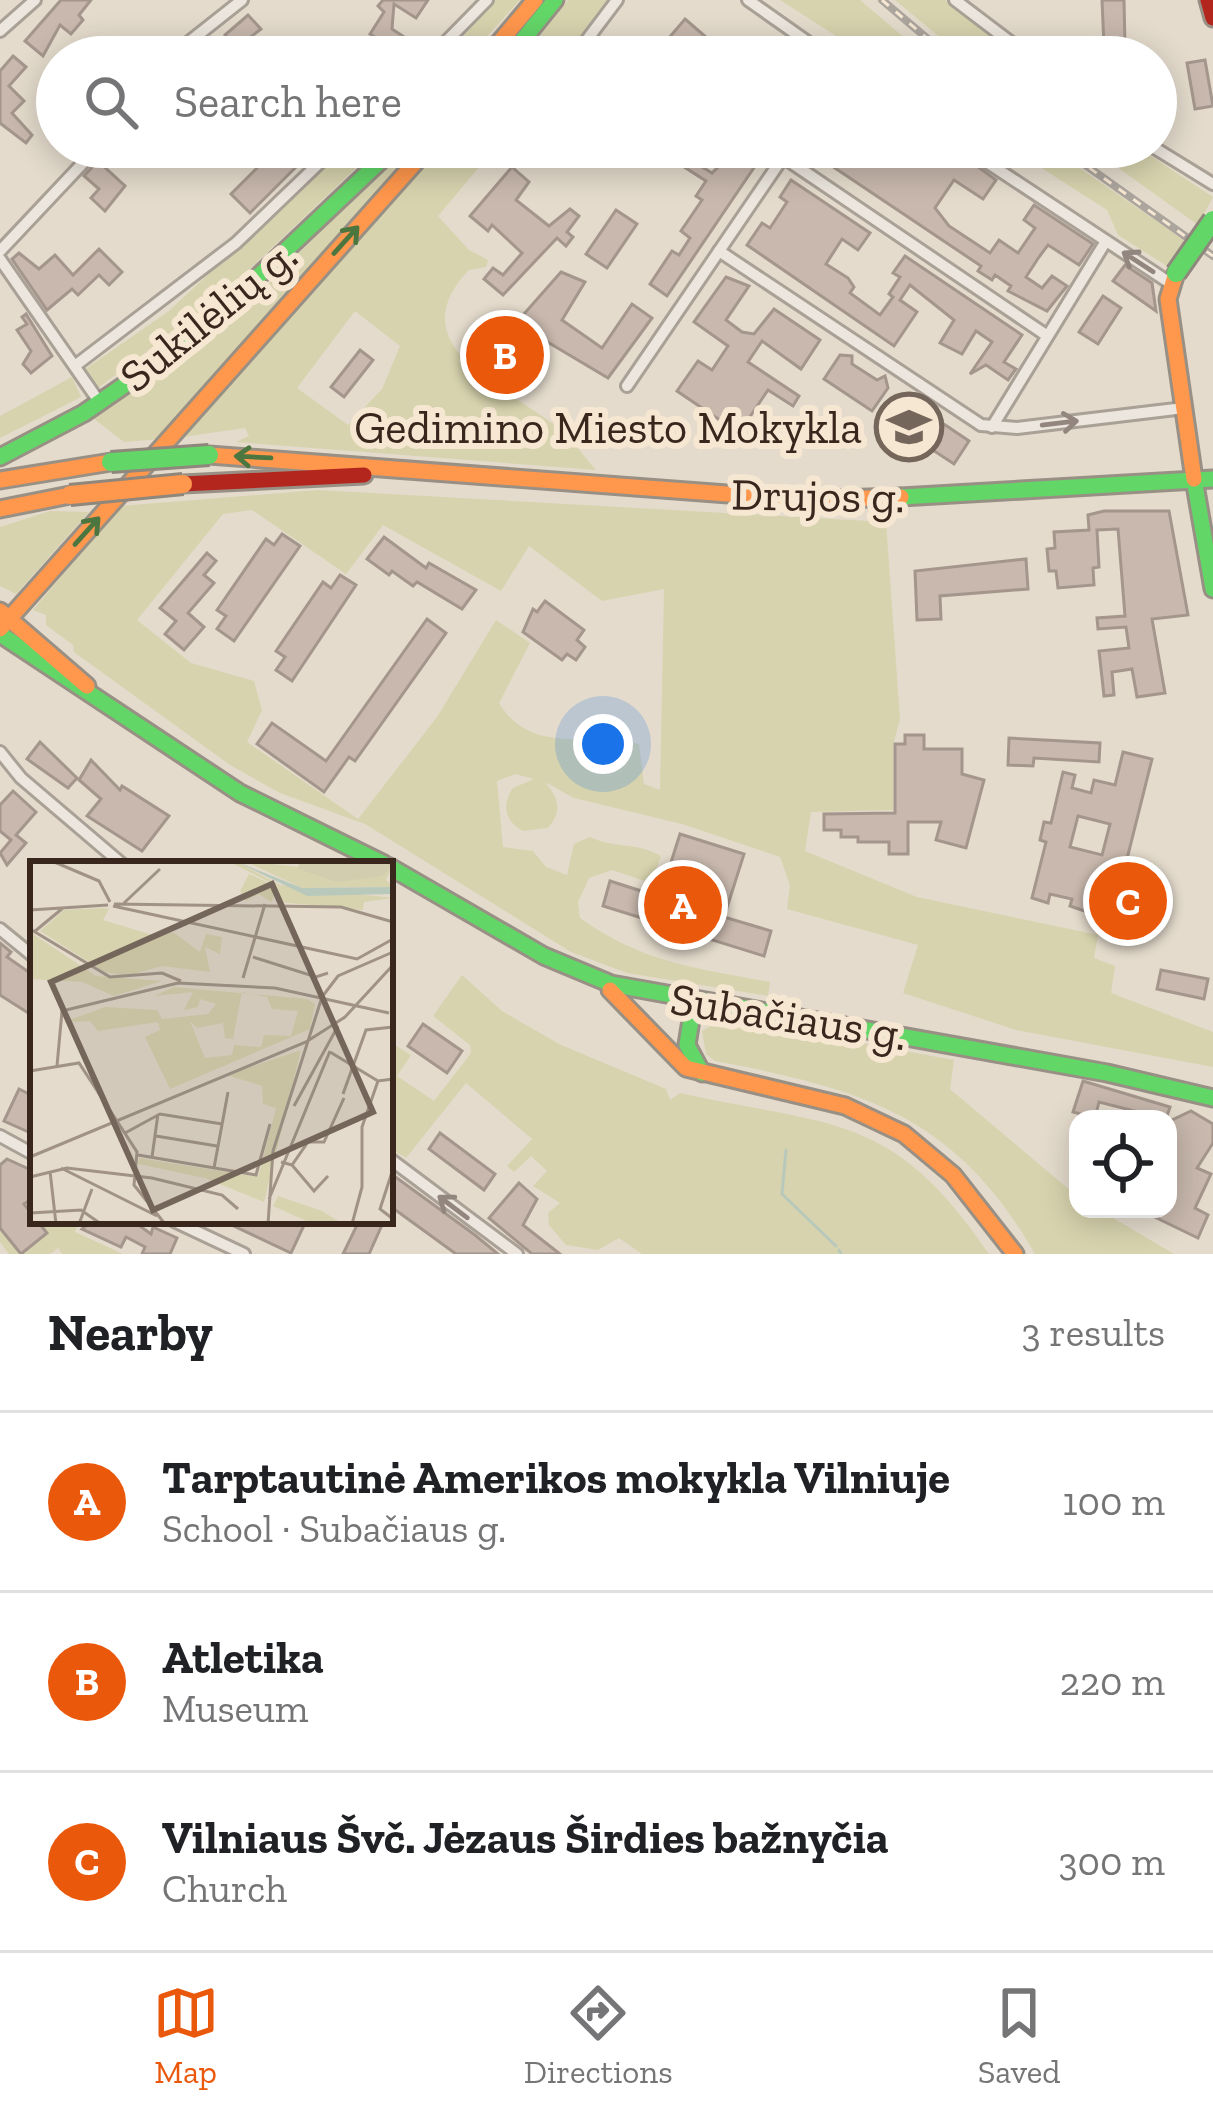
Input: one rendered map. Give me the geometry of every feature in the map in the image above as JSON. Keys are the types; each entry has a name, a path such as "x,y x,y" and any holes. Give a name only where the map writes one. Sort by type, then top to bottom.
{"main road":[{"path":"505,36 535,0"},
{"path":"526,36 554,0"},
{"path":"1208,0 1213,18"},
{"name":"Sukilėlių g.","path":"0,457 100,403 194,337 373,168"},
{"path":"2,623 410,168"},
{"path":"1213,220 1173,278 1184,408 1203,479 1213,589"},
{"name":"Drujos g.","path":"0,480 111,462 209,455 807,500 1006,494 1203,479"},
{"name":"Drujos g.","path":"0,509 70,495 183,484 422,473"},
{"name":"Subačiaus g.","path":"2,623 66,663 92,693 241,794 377,861"},
{"name":"Subačiaus g.","path":"393,869 592,978 694,1001 1107,1072 1213,1098"},
{"path":"592,978 629,1002 672,1058 702,1073 835,1102 896,1126 952,1172 1015,1254"},
{"path":"694,1001 687,1045 702,1073"}],"street":[{"path":"0,31 35,0"},
{"path":"197,36 242,0"},
{"path":"452,36 487,0"},
{"path":"590,36 617,0"},
{"path":"748,0 799,36"},
{"path":"955,0 1002,36"},
{"path":"1177,162 1213,184"},
{"path":"79,168 0,255 100,403"},
{"path":"76,365 236,243 315,168"},
{"path":"626,386 775,168"},
{"path":"809,168 1046,334"},
{"path":"996,168 1106,241 1173,278"},
{"path":"992,427 1106,241"},
{"path":"719,251 960,415 992,427 1184,408"},
{"path":"0,752 21,778 118,861"},
{"path":"0,929 30,954"},
{"path":"0,1136 30,1152"},
{"path":"393,1161 517,1254"},
{"path":"180,1224 244,1254"}],"shaded area":[{"path":"494,0 520,0 487,36 458,36"},
{"path":"568,0 612,0 585,36 540,36"},
{"path":"780,0 860,0 902,36 836,36"},
{"path":"895,0 945,0 990,36 939,36"},
{"path":"322,168 356,168 218,299 98,388 84,370 169,311"},
{"path":"386,168 400,168 160,439 124,442 93,418 254,297"},
{"path":"424,168 478,168 438,216 469,250 488,260 486,267 469,270 450,297 445,322 452,344 490,381 558,428 596,470 236,442 249,436 245,428 182,437","holes":["355,311 400,346 382,389 348,425 297,388"]},
{"path":"1042,168 1080,168 1187,242 1170,268 1118,235 1107,210"},
{"path":"1118,168 1169,168 1213,197 1198,225"},
{"path":"72,377 81,397 0,438 0,416"},
{"path":"318,490 886,522 900,719 893,745 893,810 811,812 805,851 917,897 1098,935 1094,958 1115,966 1111,993 1213,1032 1213,1067 1016,1030 903,993 918,945 787,909 790,885 780,857 682,824 574,798 545,782 555,798 556,815 548,828 523,831 509,817 507,800 513,788 534,779 515,774 497,781 503,847 533,851 546,867 567,875 574,844 590,837 661,856 651,883 612,870 589,878 578,902 580,918 648,954 770,982 768,996 627,973 571,952 365,824 280,793 230,765 74,652 73,645 46,625 46,615 33,610 120,506","holes":["252,510 346,574 383,525 501,591 529,546 602,601 664,589 660,790 644,784 639,744 545,736 512,720 499,703 530,643 496,620 437,717 358,819 247,742 262,710 254,681 191,663 137,620 223,514"]},
{"path":"50,511 89,512 16,594 0,586 0,527"},
{"path":"462,975 502,1011 559,1044 666,1089 670,1100 680,1093 856,1133 889,1149 921,1173 989,1254 642,1254 619,1238 598,1250 566,1245 549,1225 548,1213 560,1203 533,1186 547,1171 531,1156 514,1172 507,1166 532,1139 466,1083 406,1158 393,1150 393,1044 411,1055 397,1076 434,1101 471,1053 470,1045 433,1016"},
{"path":"724,1018 954,1060 950,1089 1069,1189 1069,1218 1113,1218 1174,1254 1035,1254 1005,1207 938,1139 860,1098 816,1083 715,1061 706,1054 702,1031"},
{"path":"40,1224 78,1224 75,1232 123,1254 62,1254 58,1248 50,1254 21,1254 47,1233"},
{"path":"0,1228 21,1254 9,1254 0,1242"}],"building":[{"path":"61,0 91,0 71,34 60,25 54,36 36,36 36,50 25,41"},
{"path":"383,0 428,0 416,18 394,4 392,29 403,36 370,34 384,12 378,6"},
{"path":"1102,0 1124,0 1125,36 1104,36"},
{"path":"248,15 261,29 252,36 225,35"},
{"path":"685,19 705,36 671,36"},
{"path":"13,56 26,67 9,86 24,101 12,113 32,135 26,143 0,123 0,71"},
{"path":"1205,60 1213,106 1195,109 1187,63"},
{"path":"91,168 106,168 125,186 105,211 91,198 99,189 84,176"},
{"path":"257,168 295,168 250,213 231,194"},
{"path":"513,168 529,182 516,200 549,226 570,209 579,216 567,232 573,237 566,246 557,238 503,295 484,279 493,268 503,275 522,253 492,225 488,231 470,216"},
{"path":"686,168 712,173 717,168 754,168 667,296 650,284 672,251 679,255 690,238 681,231 702,200 696,196 706,181"},
{"path":"835,168 980,168 996,180 983,199 954,180 935,208 949,226 990,253 999,240 1018,253 1035,228 1024,220 1034,205 1093,244 1079,265 1048,245 1039,257 1026,277 1042,288 1052,276 1067,286 1047,311 1008,291 1011,286 995,275 992,280 978,271 981,266"},
{"path":"791,180 870,233 858,250 842,239 826,264 848,278 854,287 850,293 880,315 893,297 889,294 900,277 893,273 905,256 1022,335 1004,362 1016,369 1008,380 986,365 970,374 992,342 976,331 962,354 940,343 954,320 910,285 900,300 917,312 894,346 747,245 762,223 770,228 787,202 780,197"},
{"path":"616,210 637,224 607,268 586,254"},
{"path":"99,249 122,272 109,285 99,275 78,295 72,289 47,310 12,259 19,253 39,269 55,255 73,275"},
{"path":"1125,265 1152,283 1156,311 1113,281"},
{"path":"561,272 585,282 562,320 602,348 632,304 652,318 608,378 534,334 508,371 473,347 491,321 508,332"},
{"path":"726,277 749,286 726,320 742,332 754,334 774,309 820,340 801,369 762,341 748,362 799,396 793,406 768,390 739,433 677,391 698,361 712,370 728,346 694,322"},
{"path":"1103,296 1121,308 1098,344 1079,332"},
{"path":"26,314 52,356 31,373 23,364 31,351 17,330 27,324 22,317"},
{"path":"360,350 373,360 344,397 331,387"},
{"path":"840,355 852,356 852,364 877,380 885,376 888,388 872,411 824,379"},
{"name":"Gedimino Miesto Mokykla","path":"914,404 969,441 954,464 898,427"},
{"path":"1169,511 1188,615 1152,619 1165,693 1137,697 1132,669 1112,672 1114,695 1104,696 1099,651 1129,648 1126,627 1098,629 1097,618 1125,616 1118,529 1097,530 1099,567 1093,568 1094,585 1058,588 1056,571 1049,571 1047,549 1055,548 1054,532 1089,530 1088,515"},
{"path":"282,534 300,546 234,641 217,629 226,616 217,610 266,539 274,545"},
{"path":"384,537 426,568 429,563 476,590 462,609 417,582 413,586 392,571 389,575 367,559"},
{"path":"207,553 216,561 204,575 214,583 188,613 204,627 184,650 165,634 176,621 160,608"},
{"path":"1026,559 1028,589 940,596 941,619 917,620 915,571"},
{"path":"340,575 356,585 292,681 276,670 285,657 276,651 323,582 331,588"},
{"path":"545,601 584,630 577,640 585,647 576,660 567,654 562,660 523,632 533,609 537,612"},
{"path":"427,619 446,633 355,761 349,757 324,792 257,744 272,723 326,761"},
{"path":"905,735 924,735 924,749 962,749 962,774 984,780 966,848 936,840 941,822 908,822 908,854 889,854 889,842 858,842 858,837 841,837 841,830 824,830 824,814 895,813 895,744 905,744"},
{"path":"1009,738 1100,743 1099,762 1034,758 1033,766 1008,765"},
{"path":"40,742 77,778 68,788 27,759"},
{"path":"1123,752 1152,759 1123,875 1142,880 1139,892 1157,896 1151,918 1134,914 1131,927 1070,906 1072,899 1050,894 1048,903 1032,898 1046,842 1040,840 1044,822 1051,823 1063,772 1075,775 1072,788 1091,793 1094,780 1115,785","holes":["1078,816 1110,824 1102,855 1070,847"]},
{"path":"91,760 120,790 122,786 169,816 142,851 87,816 101,799 79,780"},
{"path":"13,791 36,812 16,835 26,843 7,865 0,853 11,840 0,831 0,805"},
{"path":"680,834 744,854 724,917 771,931 764,956 603,906 610,881 660,897"},
{"path":"0,943 11,952 7,957 30,973 30,1014 0,995"},
{"path":"1161,970 1208,979 1204,999 1157,989"},
{"path":"423,1024 462,1051 447,1073 408,1046"},
{"path":"1083,1081 1170,1107 1131,1110 1099,1102 1097,1110 1074,1110"},
{"path":"19,1089 30,1094 30,1133 4,1121"},
{"path":"1191,1111 1213,1124 1213,1143 1197,1168 1211,1174 1195,1208 1208,1215 1198,1238 1157,1218 1177,1218 1177,1118"},
{"path":"440,1133 495,1174 484,1190 429,1149"},
{"path":"7,1159 30,1170 30,1200 24,1204 30,1224 40,1224 47,1233 21,1254 0,1228 0,1165"},
{"path":"393,1175 498,1254 456,1254 393,1208"},
{"path":"519,1183 537,1199 523,1225 560,1254 532,1254 489,1218"},
{"path":"88,1224 137,1224 151,1234 153,1227 177,1238 170,1254 142,1254 145,1247 126,1237 121,1247 82,1229"},
{"path":"229,1224 305,1224 291,1253"},
{"path":"358,1224 382,1225 369,1254 343,1254"}],"waterway":[{"path":"786,1150 782,1194 836,1246"},
{"path":"839,1250 841,1254"}],"railway":[{"path":"882,0 924,36"},
{"path":"1089,168 1213,256"}],"traffic: fast":[{"path":"526,36 555,0"},
{"path":"0,457 84,413 194,337 373,168"},
{"path":"1176,273 1213,220"},
{"path":"111,462 209,455"},
{"path":"1194,479 1213,589"},
{"path":"901,497 1213,479"},
{"path":"0,634 240,793 378,861"},
{"path":"393,869 544,956 611,984 1107,1073 1213,1098"},
{"path":"694,1001 687,1045 702,1073"}],"traffic: slow":[{"path":"505,36 535,0"},
{"path":"0,629 410,168"},
{"path":"1176,273 1168,299 1194,479"},
{"path":"209,455 807,500 901,497"},
{"path":"0,480 111,462"},
{"path":"70,495 183,484"},
{"path":"0,509 70,495"},
{"path":"0,611 87,686"},
{"path":"610,990 686,1068 845,1106 904,1134 953,1175 1015,1254"}],"traffic: jam":[{"path":"1208,0 1213,18"},
{"path":"183,484 364,475"}],"place":[{"name":"Atletika","path":"505,355"},
{"name":"Gedimino Miesto Mokykla","path":"909,427"},
{"name":"Vilniaus Švč. Jėzaus Širdies bažnyčia","path":"1128,901"},
{"name":"Tarptautinė Amerikos mokykla Vilniuje","path":"683,905"}]}
